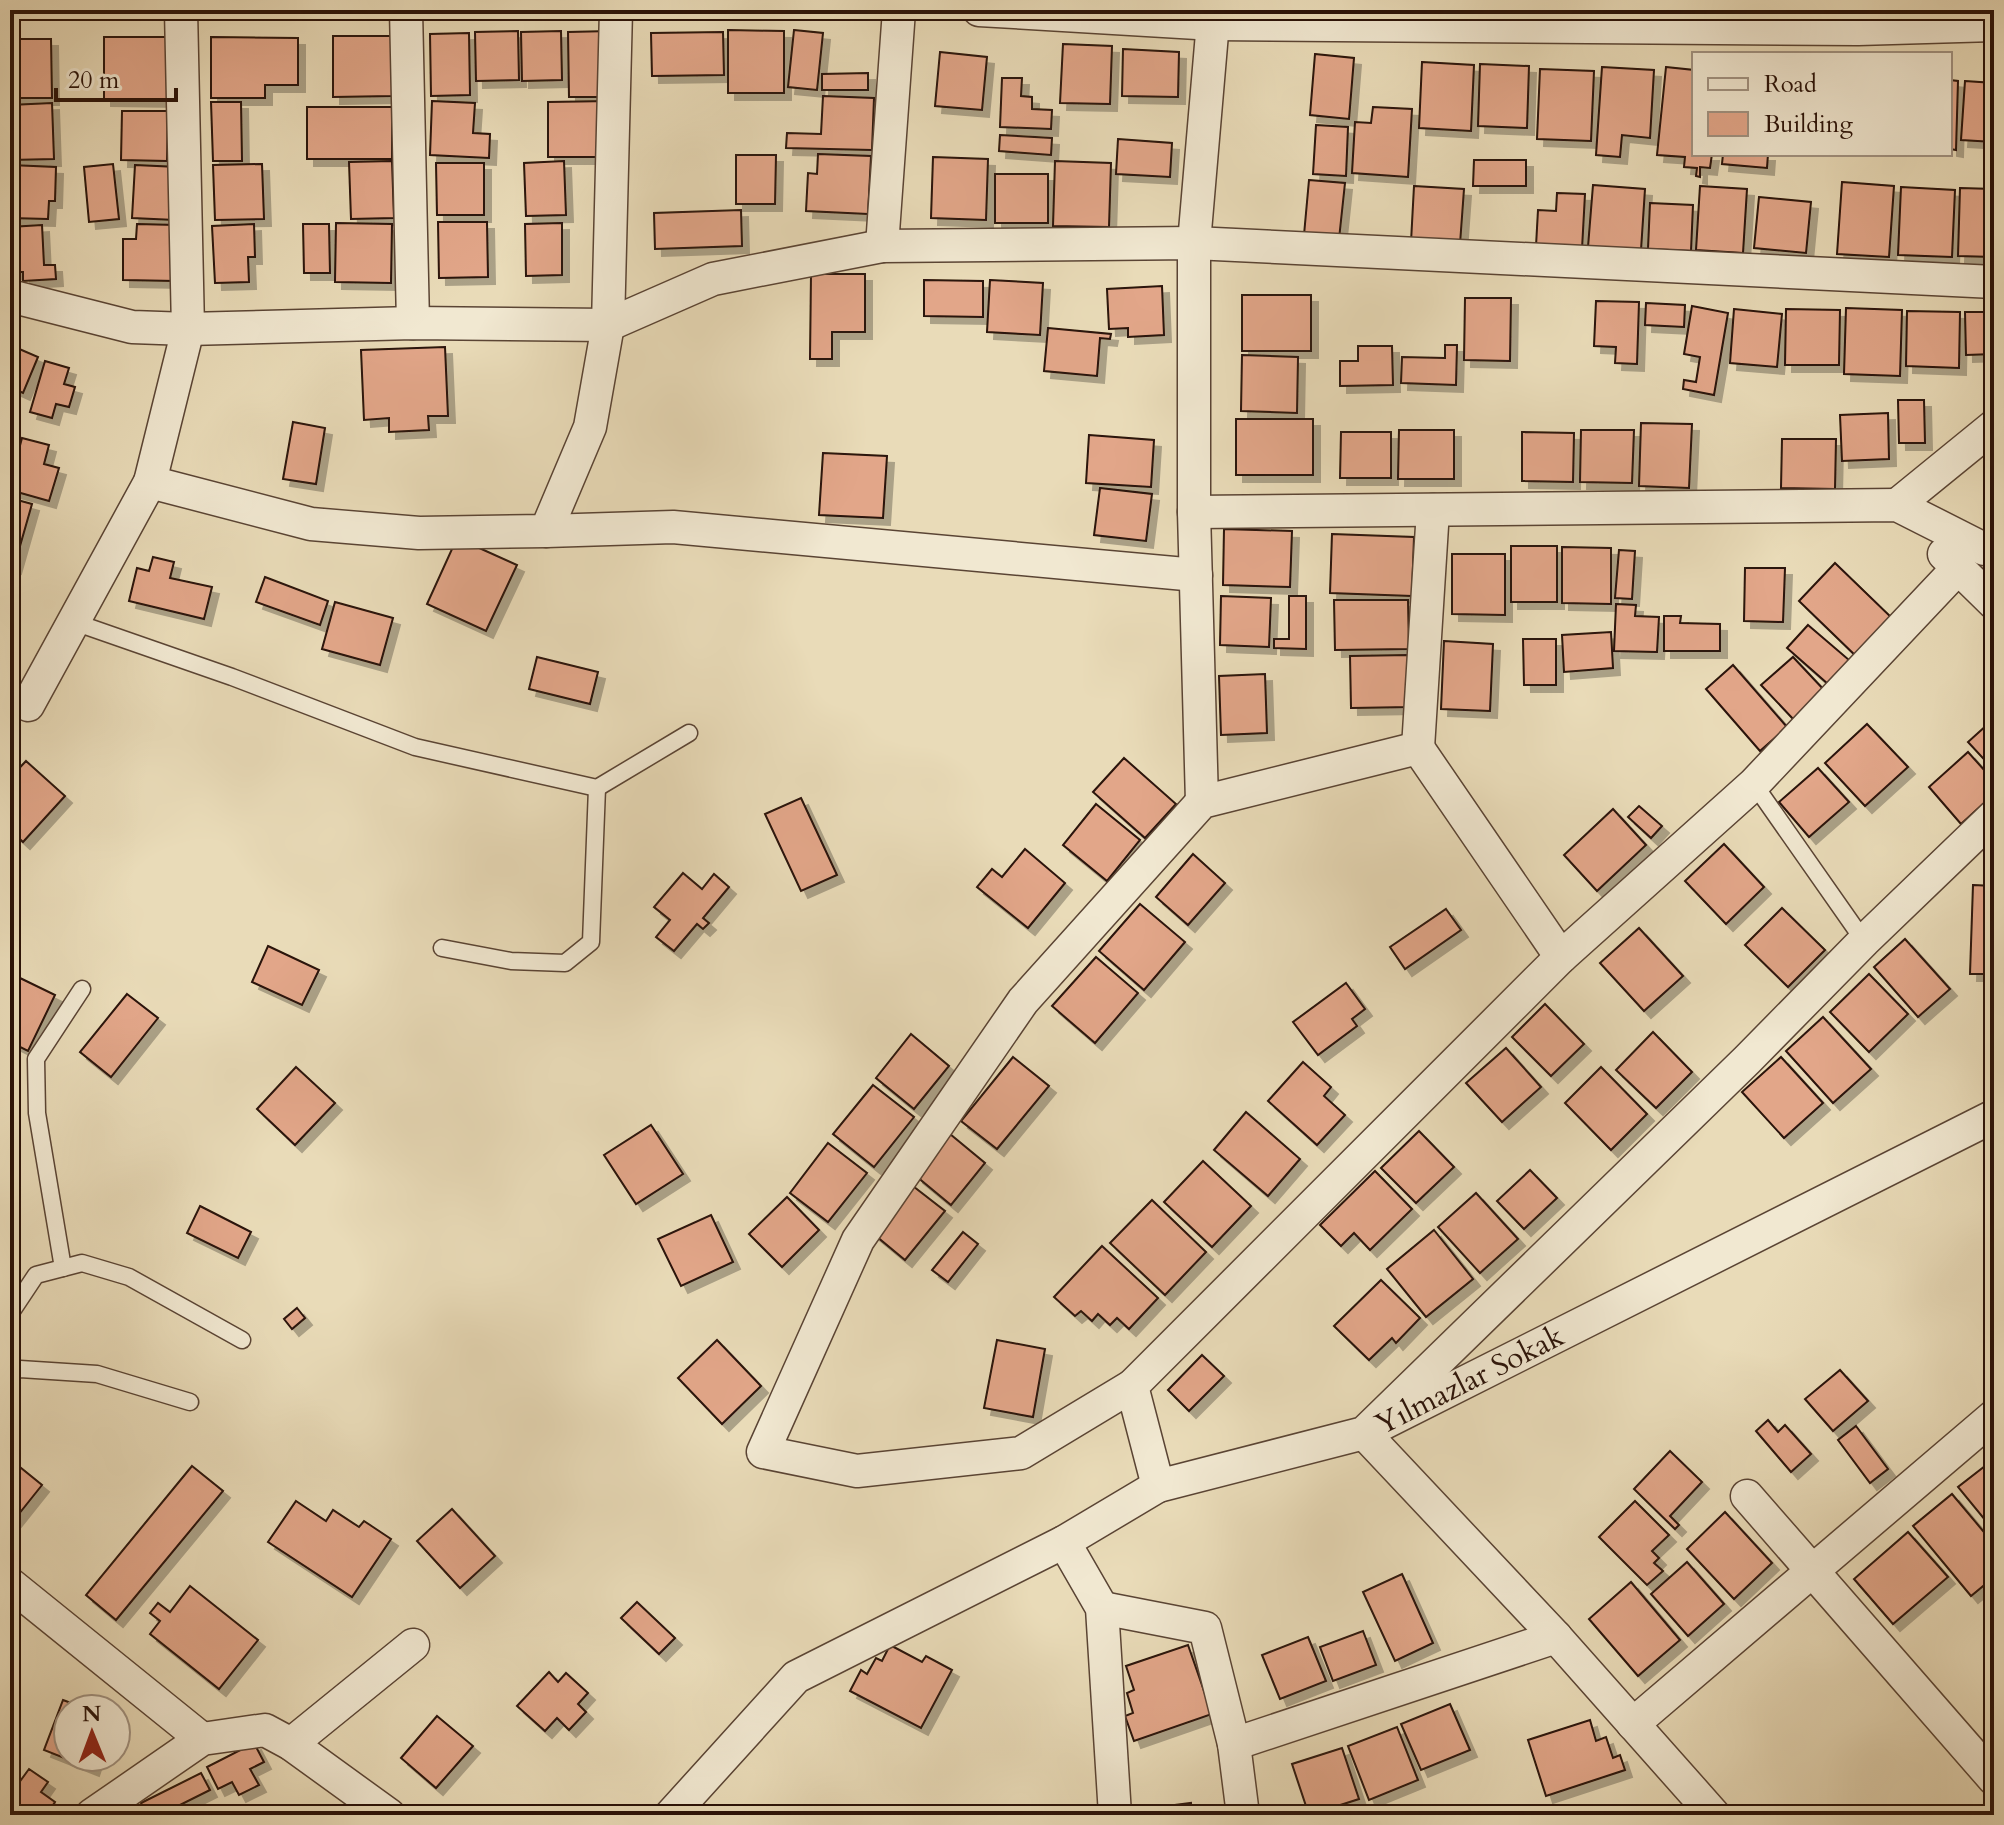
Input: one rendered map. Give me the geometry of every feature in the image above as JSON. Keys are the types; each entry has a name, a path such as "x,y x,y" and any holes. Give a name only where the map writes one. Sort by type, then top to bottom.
{"street":[{"path":"28,705 150,482 188,329 181,10"},
{"path":"406,10 413,323"},
{"path":"546,531 590,427 608,325 616,10"},
{"path":"882,246 899,10"},
{"path":"979,10 1842,29 1994,25"},
{"path":"1202,802 1194,512 1194,243 1214,17"},
{"path":"10,296 132,327 188,329 413,323 608,325 713,279 882,246 1194,243 1994,282"},
{"path":"1897,505 1994,426"},
{"path":"150,482 311,524 419,533 673,527 1196,575"},
{"path":"1194,512 1897,505 1984,549 1994,545"},
{"path":"1897,505 1994,603"},
{"path":"1433,510 1418,748 1561,957"},
{"path":"1418,748 1202,802 1023,1001 858,1240 763,1452 857,1471 1021,1453 1132,1386 1561,957 1754,784 1958,568"},
{"path":"671,1815 796,1677 1064,1542 1158,1486 1364,1433 1994,816"},
{"name":"Yılmazlar Sokak","path":"1714,1815 1556,1637 1364,1433 1994,1116"},
{"path":"1132,1386 1158,1486"},
{"path":"1633,1724 1994,1416"},
{"path":"1747,1496 1994,1779"},
{"path":"1064,1542 1102,1608 1115,1815"},
{"path":"10,1584 202,1739"},
{"path":"1102,1608 1205,1628 1234,1744 1243,1815"},
{"path":"1234,1744 1556,1637"},
{"path":"291,1744 413,1645"},
{"path":"92,1815 202,1739 265,1730 291,1744 389,1815"}],"lane":[{"path":"74,622 232,677 415,747 597,788 689,733"},
{"path":"1754,784 1864,941"},
{"path":"442,948 511,961 565,963 591,942 597,788"},
{"path":"63,1268 37,1113 36,1059 82,989"},
{"path":"10,1314 36,1275 82,1263 129,1277 242,1340"},
{"path":"10,1371 97,1374 190,1402"}],"building":[{"path":"1820,10 1869,10 1869,13"},
{"path":"728,30 784,31 784,93 728,93"},
{"path":"794,30 823,33 817,90 788,87"},
{"path":"518,31 519,80 476,81 475,32"},
{"path":"561,31 562,80 522,81 521,32"},
{"path":"610,31 612,97 569,97 568,32"},
{"path":"723,32 724,75 652,76 651,33"},
{"path":"469,33 470,95 431,96 430,34"},
{"path":"333,36 392,36 392,96 333,97"},
{"path":"104,37 173,37 173,100 104,99"},
{"path":"211,37 298,38 298,85 265,85 265,98 211,98"},
{"path":"10,39 51,39 52,98 10,98"},
{"path":"1063,44 1112,46 1110,104 1060,103"},
{"path":"1123,49 1179,52 1178,97 1122,96"},
{"path":"940,52 987,57 982,110 935,106"},
{"path":"1315,54 1354,58 1349,119 1310,115"},
{"path":"1422,62 1474,65 1471,131 1419,128"},
{"path":"1480,64 1529,66 1527,128 1478,126"},
{"path":"1602,67 1654,70 1650,138 1622,135 1620,157 1596,155"},
{"path":"1666,67 1692,70 1692,156 1712,156 1710,168 1700,167 1700,177 1696,176 1697,168 1684,167 1685,157 1657,155"},
{"path":"1540,69 1594,71 1591,141 1537,139"},
{"path":"868,73 868,90 822,90 822,74"},
{"path":"1002,78 1022,78 1021,96 1032,97 1032,109 1052,110 1051,129 1000,127"},
{"path":"1952,80 1958,81 1956,150 1952,149"},
{"path":"1965,81 1994,83 1994,142 1961,140"},
{"path":"823,96 874,98 872,150 786,148 787,133 821,134"},
{"path":"432,101 475,103 473,133 490,134 489,158 430,155"},
{"path":"610,101 611,157 548,157 548,102"},
{"path":"211,102 241,102 242,161 213,161"},
{"path":"52,103 54,159 10,160 10,105"},
{"path":"307,107 392,107 392,159 307,159"},
{"path":"1373,107 1412,109 1408,177 1352,173 1355,122 1371,123"},
{"path":"122,111 168,111 167,161 121,160"},
{"path":"1316,125 1348,127 1346,176 1313,174"},
{"path":"1000,135 1052,138 1051,155 999,151"},
{"path":"1118,139 1172,143 1170,177 1116,174"},
{"path":"818,154 871,156 868,214 806,211 808,173 817,174"},
{"path":"736,155 776,155 775,204 736,204"},
{"path":"1723,156 1768,156 1767,168 1722,164"},
{"path":"933,157 988,159 986,220 931,218"},
{"path":"1474,160 1526,160 1526,186 1473,186"},
{"path":"392,161 394,218 351,219 349,162"},
{"path":"564,161 566,215 526,216 524,163"},
{"path":"1055,161 1111,163 1109,227 1053,226"},
{"path":"436,163 484,163 484,215 437,215"},
{"path":"113,164 119,219 89,222 84,167"},
{"path":"262,164 264,219 215,220 213,165"},
{"path":"10,165 56,167 55,201 49,201 48,219 10,218"},
{"path":"135,165 178,167 175,220 132,218"},
{"path":"995,174 1048,174 1048,223 995,223"},
{"path":"1309,180 1345,183 1339,239 1304,235"},
{"path":"1842,182 1894,186 1889,257 1837,254"},
{"path":"1593,185 1645,189 1641,250 1588,247"},
{"path":"1414,186 1464,189 1460,244 1411,242"},
{"path":"1700,186 1747,189 1743,253 1696,250"},
{"path":"1901,187 1955,190 1952,257 1898,255"},
{"path":"1960,188 1994,189 1994,257 1958,256"},
{"path":"1557,193 1585,194 1582,249 1536,246 1538,210 1556,211"},
{"path":"1759,197 1811,202 1806,253 1754,248"},
{"path":"1650,203 1693,205 1691,251 1648,249"},
{"path":"741,210 742,246 655,249 654,213"},
{"path":"438,222 487,222 488,277 439,278"},
{"path":"336,223 392,224 391,283 335,282"},
{"path":"562,223 562,275 526,276 525,224"},
{"path":"137,224 176,225 176,281 123,280 123,239 136,239"},
{"path":"254,224 255,257 248,257 249,282 215,283 212,226"},
{"path":"303,224 329,224 330,273 304,273"},
{"path":"42,225 44,265 55,265 56,279 23,281 23,272 12,272 10,227"},
{"path":"811,274 865,274 865,332 832,332 832,359 810,359"},
{"path":"924,280 983,281 983,317 924,316"},
{"path":"990,280 1043,283 1040,335 987,332"},
{"path":"1162,286 1164,335 1128,337 1128,328 1109,329 1107,289"},
{"path":"1242,295 1311,295 1311,351 1242,351"},
{"path":"1465,298 1511,298 1510,361 1464,360"},
{"path":"1596,301 1639,302 1637,364 1615,363 1616,347 1594,346"},
{"path":"1646,303 1685,305 1684,327 1645,325"},
{"path":"1692,306 1728,313 1714,395 1683,389 1684,380 1696,382 1700,357 1684,354"},
{"path":"1846,308 1902,310 1900,376 1844,374"},
{"path":"1734,309 1782,314 1777,367 1730,363"},
{"path":"1786,309 1840,310 1839,365 1785,365"},
{"path":"1907,311 1960,312 1959,368 1906,366"},
{"path":"1965,312 1994,312 1994,354 1966,355"},
{"path":"1048,328 1111,334 1110,339 1100,338 1097,376 1044,371"},
{"path":"10,345 38,357 23,393 10,387"},
{"path":"1445,345 1457,345 1456,385 1401,383 1402,357 1445,358"},
{"path":"1358,346 1392,346 1393,385 1340,386 1340,361 1358,361"},
{"path":"445,347 448,416 428,416 429,430 389,432 389,418 364,420 361,350"},
{"path":"1242,355 1298,357 1297,413 1241,411"},
{"path":"45,361 69,368 64,384 75,387 69,407 56,404 52,418 30,412"},
{"path":"1898,400 1924,400 1925,443 1899,443"},
{"path":"1888,413 1889,459 1842,461 1840,415"},
{"path":"1236,419 1313,419 1313,475 1236,475"},
{"path":"293,422 325,428 316,484 283,479"},
{"path":"1641,423 1692,424 1689,488 1639,486"},
{"path":"1399,430 1454,430 1454,479 1398,479"},
{"path":"1581,430 1634,430 1632,483 1580,482"},
{"path":"1341,432 1391,432 1391,478 1340,478"},
{"path":"1522,432 1574,433 1573,482 1522,481"},
{"path":"1089,435 1154,440 1151,487 1086,483"},
{"path":"22,438 49,445 44,464 59,468 49,501 10,490"},
{"path":"1782,439 1836,439 1835,489 1781,488"},
{"path":"823,453 887,456 883,518 819,515"},
{"path":"1100,488 1152,494 1146,541 1094,535"},
{"path":"10,498 32,504 14,567 10,566"},
{"path":"1224,529 1292,531 1290,587 1223,585"},
{"path":"1332,534 1414,537 1412,596 1330,593"},
{"path":"457,538 517,565 486,631 427,604"},
{"path":"1511,546 1557,546 1557,602 1511,602"},
{"path":"1562,547 1611,548 1611,604 1562,603"},
{"path":"1619,550 1635,551 1632,599 1615,598"},
{"path":"1452,554 1505,554 1505,615 1452,614"},
{"path":"153,557 174,562 170,578 212,587 204,619 129,601 137,568 149,571"},
{"path":"1835,563 1895,621 1859,659 1799,601"},
{"path":"1745,568 1785,568 1783,622 1744,621"},
{"path":"265,577 328,601 320,625 256,602"},
{"path":"1221,596 1271,598 1269,647 1220,645"},
{"path":"1289,596 1306,596 1306,649 1274,648 1274,639 1289,639"},
{"path":"1334,600 1408,600 1409,649 1335,650"},
{"path":"335,602 393,618 380,665 322,649"},
{"path":"1616,604 1636,605 1635,616 1659,617 1657,652 1614,651"},
{"path":"1664,616 1681,616 1680,623 1720,624 1720,651 1664,651"},
{"path":"1808,625 1849,660 1828,684 1787,648"},
{"path":"1611,632 1613,668 1564,672 1562,635"},
{"path":"1523,639 1556,639 1556,685 1524,685"},
{"path":"1444,641 1493,644 1490,711 1441,709"},
{"path":"1409,655 1410,707 1351,708 1350,656"},
{"path":"537,657 598,672 590,704 529,689"},
{"path":"1793,657 1825,691 1794,720 1761,685"},
{"path":"1733,665 1787,727 1760,751 1706,689"},
{"path":"1265,674 1267,733 1221,735 1219,676"},
{"path":"1867,724 1908,767 1865,806 1825,763"},
{"path":"1988,724 1994,731 1994,770 1968,742"},
{"path":"1968,752 1994,781 1994,794 1961,824 1929,787"},
{"path":"1124,758 1176,804 1145,838 1093,792"},
{"path":"26,761 65,796 23,842 10,830 10,778"},
{"path":"1818,768 1849,802 1809,837 1779,802"},
{"path":"801,798 837,875 801,891 765,814"},
{"path":"1096,804 1140,840 1107,881 1063,845"},
{"path":"1639,806 1662,826 1651,838 1628,817"},
{"path":"1613,809 1646,845 1597,891 1564,855"},
{"path":"1724,844 1764,887 1726,924 1685,881"},
{"path":"1025,849 1065,883 1028,928 977,887 992,869 1002,877"},
{"path":"1193,854 1225,883 1188,925 1156,897"},
{"path":"683,873 702,889 714,874 729,887 703,918 709,923 703,929 697,924 674,951 656,937 670,920 654,907"},
{"path":"1973,885 1994,886 1994,974 1970,974"},
{"path":"1140,904 1185,942 1144,990 1099,951"},
{"path":"1782,908 1825,950 1788,987 1745,945"},
{"path":"1446,909 1461,930 1405,969 1390,947"},
{"path":"1639,928 1683,976 1644,1011 1600,963"},
{"path":"1905,939 1950,989 1918,1017 1874,967"},
{"path":"268,946 319,970 302,1005 252,982"},
{"path":"1096,957 1138,993 1095,1043 1052,1006"},
{"path":"1869,974 1908,1014 1869,1052 1830,1012"},
{"path":"20,978 55,995 28,1051 10,1042 10,998"},
{"path":"1346,983 1365,1009 1352,1019 1357,1026 1318,1055 1293,1022"},
{"path":"127,994 158,1018 111,1077 80,1052"},
{"path":"1545,1004 1584,1044 1551,1076 1512,1037"},
{"path":"1823,1017 1871,1069 1833,1103 1786,1051"},
{"path":"1653,1032 1692,1072 1656,1108 1616,1070"},
{"path":"911,1034 949,1066 914,1109 876,1078"},
{"path":"1506,1048 1541,1087 1502,1122 1466,1083"},
{"path":"1013,1057 1049,1086 997,1149 961,1121"},
{"path":"1781,1057 1823,1103 1784,1138 1742,1092"},
{"path":"1303,1062 1331,1087 1324,1096 1345,1115 1317,1145 1268,1101"},
{"path":"296,1067 335,1103 295,1145 257,1109"},
{"path":"1601,1067 1647,1114 1611,1150 1565,1103"},
{"path":"873,1085 914,1117 874,1167 833,1134"},
{"path":"1246,1112 1300,1159 1268,1196 1214,1150"},
{"path":"651,1125 683,1174 636,1204 604,1155"},
{"path":"1419,1131 1454,1167 1416,1203 1381,1168"},
{"path":"950,1134 985,1163 951,1205 916,1176"},
{"path":"828,1143 867,1173 828,1222 790,1193"},
{"path":"1203,1161 1251,1206 1212,1247 1164,1202"},
{"path":"1530,1170 1557,1198 1524,1229 1497,1201"},
{"path":"1375,1171 1412,1209 1370,1250 1354,1233 1341,1246 1320,1225"},
{"path":"909,1183 945,1211 905,1260 870,1231"},
{"path":"1476,1193 1518,1239 1480,1273 1438,1227"},
{"path":"787,1197 819,1230 782,1267 749,1234"},
{"path":"1152,1200 1206,1252 1165,1295 1110,1243"},
{"path":"200,1206 251,1232 238,1258 187,1233"},
{"path":"711,1215 733,1262 681,1286 658,1239"},
{"path":"1434,1230 1473,1279 1426,1317 1387,1269"},
{"path":"963,1232 978,1244 948,1282 932,1270"},
{"path":"1102,1246 1158,1298 1129,1329 1117,1318 1110,1325 1098,1314 1092,1321 1081,1311 1075,1316 1054,1297"},
{"path":"1381,1280 1420,1318 1396,1343 1392,1338 1369,1360 1334,1326"},
{"path":"297,1308 305,1318 292,1329 284,1319"},
{"path":"717,1340 761,1386 722,1424 678,1378"},
{"path":"997,1340 1045,1349 1033,1417 984,1408"},
{"path":"1202,1355 1224,1376 1189,1411 1168,1390"},
{"path":"1840,1370 1868,1401 1833,1431 1805,1399"},
{"path":"1768,1420 1778,1432 1785,1425 1811,1454 1791,1472 1756,1431"},
{"path":"1856,1426 1888,1469 1870,1483 1838,1440"},
{"path":"1670,1451 1702,1482 1670,1516 1679,1525 1675,1529 1634,1489"},
{"path":"10,1459 42,1485 10,1525"},
{"path":"1994,1459 1994,1522 1990,1526 1958,1487"},
{"path":"192,1466 223,1491 116,1620 86,1595"},
{"path":"1952,1494 1994,1544 1994,1557 1986,1564 1994,1577 1971,1596 1913,1526"},
{"path":"296,1501 326,1521 333,1510 359,1527 364,1521 391,1539 352,1597 268,1542"},
{"path":"1635,1501 1669,1535 1652,1551 1659,1558 1654,1563 1663,1571 1647,1585 1599,1537"},
{"path":"452,1509 495,1556 460,1588 417,1541"},
{"path":"1725,1512 1772,1563 1734,1599 1687,1549"},
{"path":"1908,1532 1948,1577 1893,1624 1854,1579"},
{"path":"1687,1562 1724,1604 1688,1636 1651,1594"},
{"path":"1402,1574 1433,1643 1395,1661 1363,1592"},
{"path":"1631,1582 1680,1640 1638,1676 1589,1619"},
{"path":"190,1586 258,1640 219,1689 150,1634 160,1621 150,1613 158,1603 170,1612"},
{"path":"637,1602 675,1638 659,1654 621,1618"},
{"path":"1363,1631 1376,1665 1333,1681 1320,1647"},
{"path":"1308,1637 1326,1681 1280,1699 1262,1655"},
{"path":"890,1645 922,1662 926,1656 952,1670 921,1728 850,1691 861,1670 867,1674 876,1658 882,1661"},
{"path":"1188,1645 1212,1714 1134,1741 1125,1716 1133,1713 1127,1693 1134,1690 1126,1666"},
{"path":"549,1672 558,1682 566,1673 588,1693 578,1704 586,1712 569,1730 557,1718 545,1731 517,1706"},
{"path":"1450,1704 1470,1750 1421,1770 1401,1724"},
{"path":"437,1716 473,1746 436,1788 401,1758"},
{"path":"1590,1720 1596,1741 1606,1737 1613,1758 1620,1755 1625,1770 1546,1796 1528,1740"},
{"path":"1397,1727 1418,1780 1369,1800 1348,1746"},
{"path":"52,1729 52,1753 44,1750"},
{"path":"254,1743 264,1762 250,1769 259,1785 239,1795 232,1782 218,1789 207,1767"},
{"path":"1342,1748 1359,1799 1309,1815 1292,1764"},
{"path":"29,1769 48,1782 41,1792 55,1802 46,1815 28,1815 10,1802 10,1795"},
{"path":"201,1773 210,1790 160,1815 147,1815 141,1803"},
{"path":"1191,1803 1192,1815 1160,1815 1160,1807"}]}
